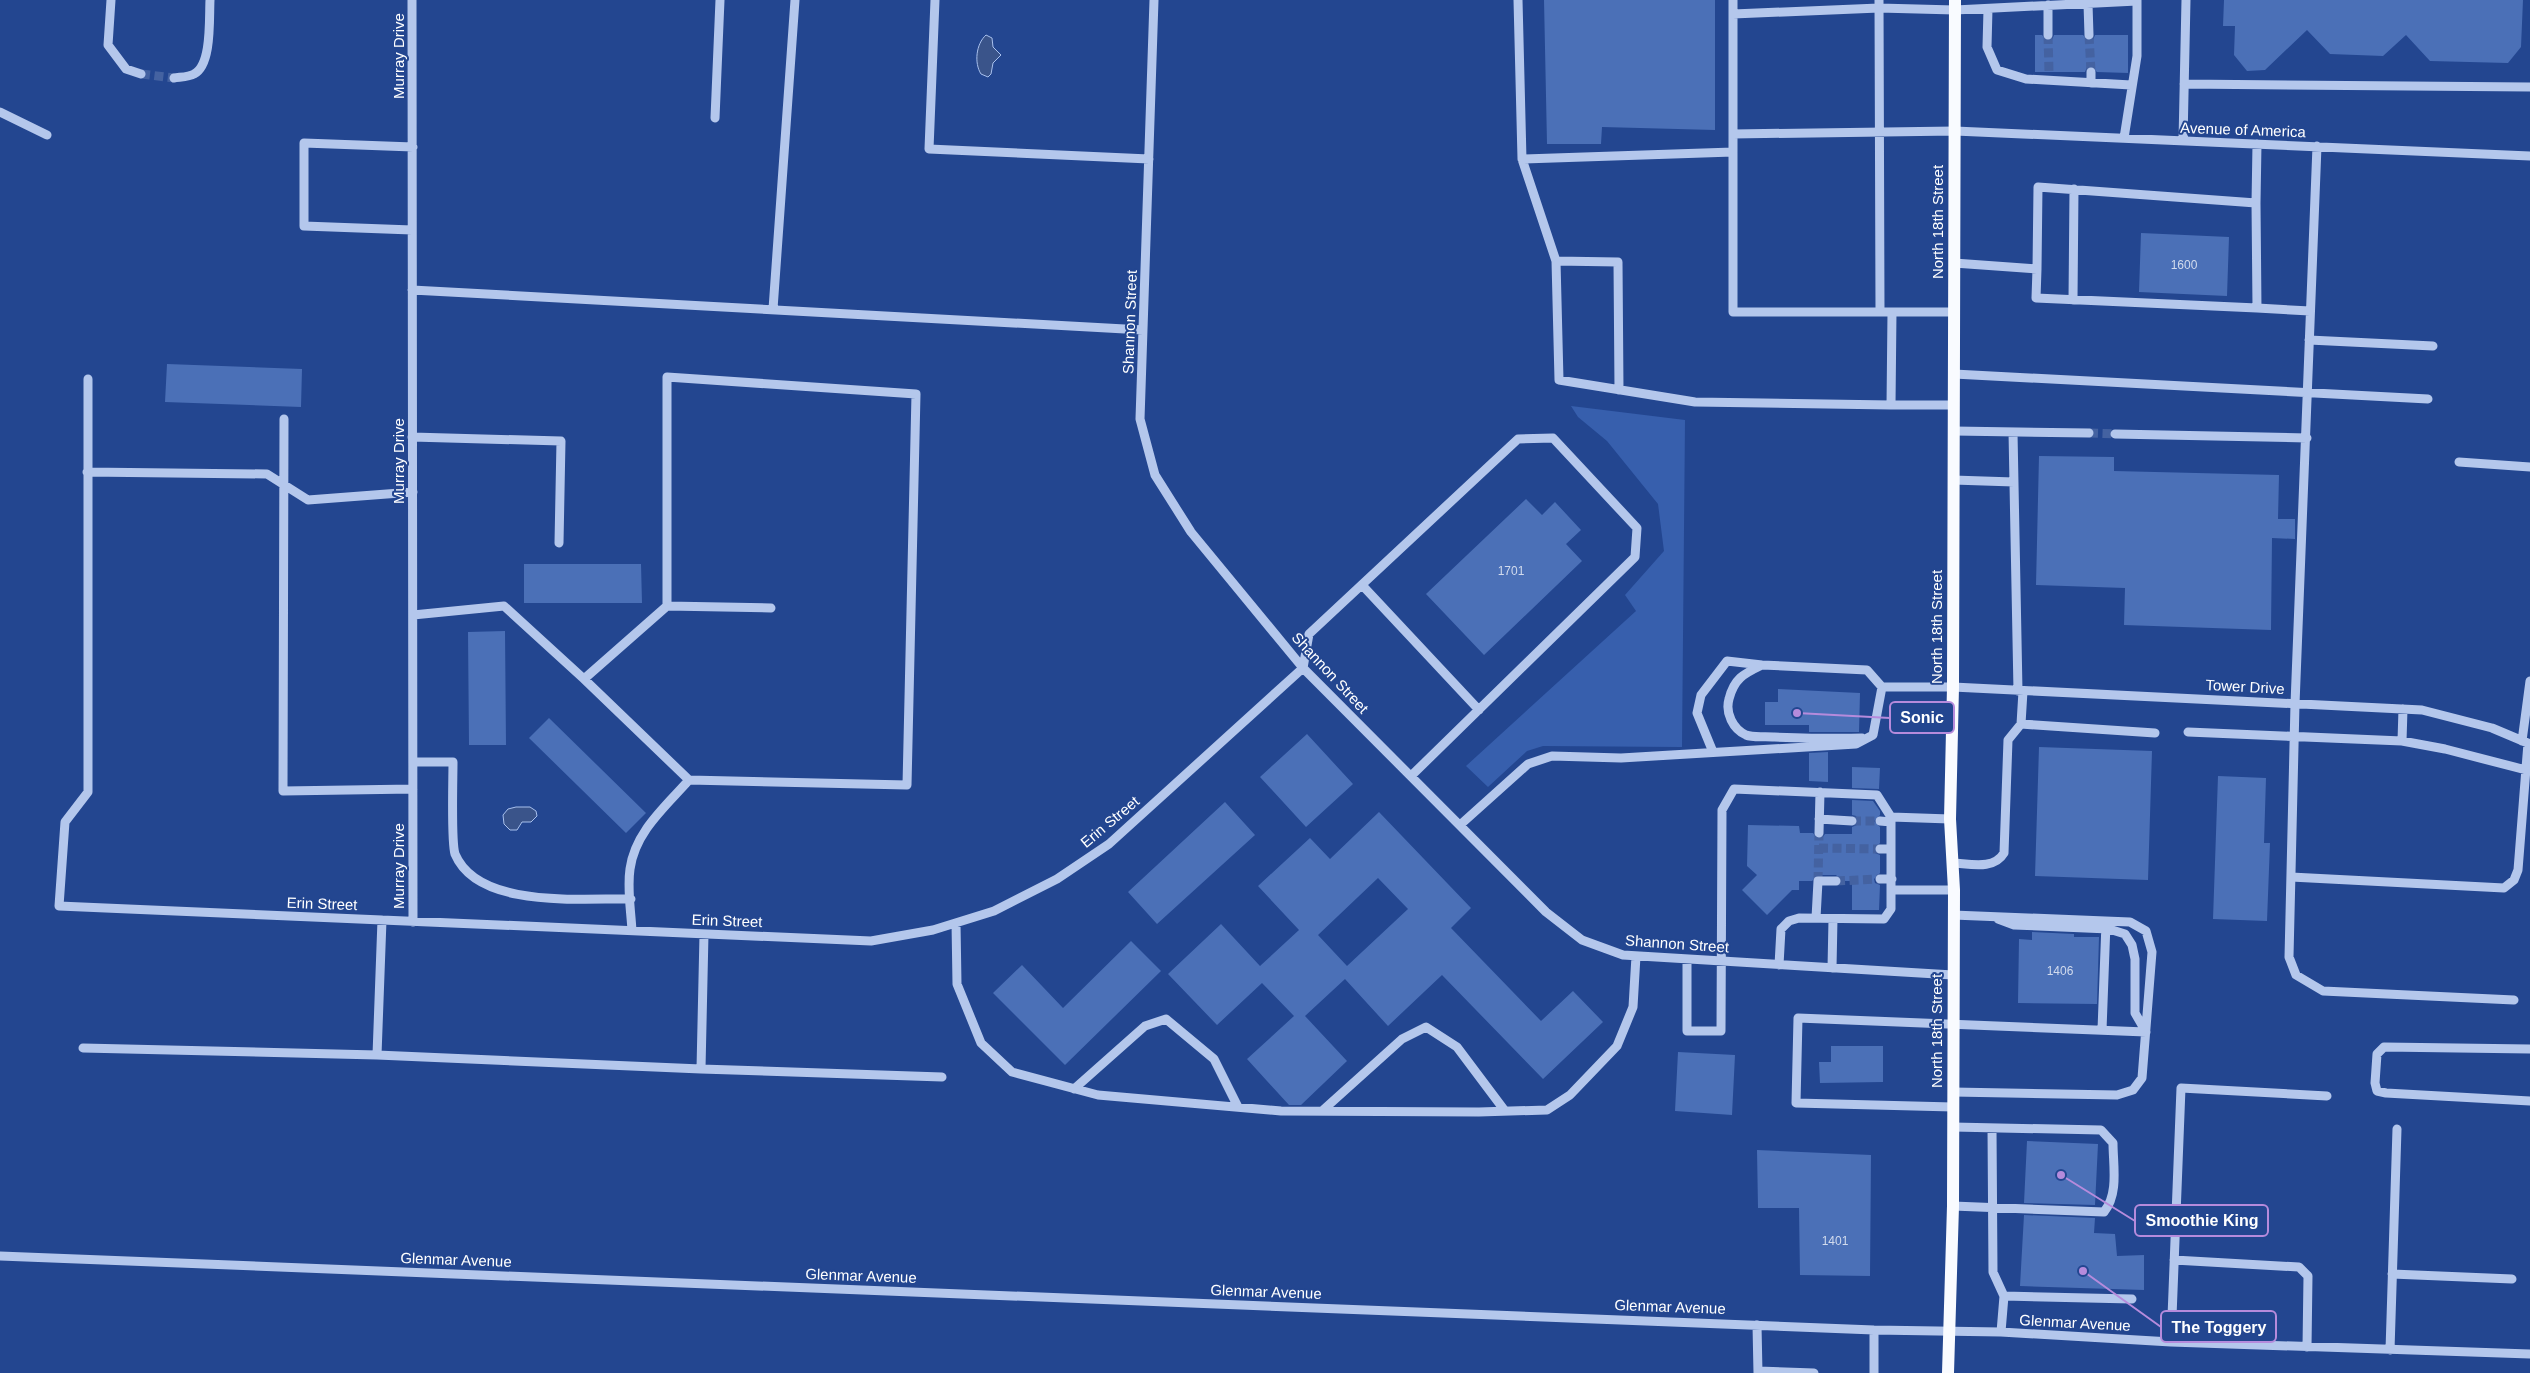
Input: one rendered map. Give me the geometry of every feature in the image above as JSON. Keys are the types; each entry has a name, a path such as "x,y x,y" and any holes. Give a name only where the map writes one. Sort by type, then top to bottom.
{"main road":[{"name":"North 18th Street","path":"1948,1373 1953,1206 1954,890 1950,819 1953,687 1955,5"}],"street":[{"path":"111,0 108,45 126,69 141,74"},
{"path":"174,78 194,75 202,66 207,52 210,0"},
{"name":"Murray Drive","path":"412,0 413,922"},
{"path":"715,118 720,0"},
{"path":"773,309 795,0"},
{"path":"934,0 929,149 1149,159"},
{"name":"Shannon Street","path":"1154,0 1140,419 1155,475 1191,532 1303,668 1546,912 1582,940 1623,956 1953,975"},
{"path":"1518,0 1522,158 1556,261 1559,380 1695,402 1954,405"},
{"path":"1733,0 1733,312 1954,312"},
{"path":"1733,14 1878,4 1955,5 1988,8 2137,0 2137,56 2124,138"},
{"path":"2183,141 2186,0"},
{"path":"1878,4 1880,312"},
{"path":"2088,4 2089,35"},
{"path":"2048,5 2048,35"},
{"path":"1988,8 1987,47 1997,70 2026,79 2049,76 2091,83 2132,86"},
{"path":"2091,72 2091,83"},
{"path":"2184,84 2530,87"},
{"path":"0,112 48,135"},
{"name":"Avenue of America","path":"1733,134 1955,131 2530,156"},
{"path":"412,230 304,226 304,144 413,147"},
{"path":"2257,144 2257,308"},
{"path":"2317,146 2307,438 2295,704 2289,957 2296,975 2323,991 2514,1000"},
{"path":"1522,158 1733,152"},
{"path":"2256,203 2038,187 2036,298 2310,312"},
{"path":"2073,300 2074,189"},
{"path":"1556,261 1618,262 1619,390"},
{"path":"1954,263 2037,269"},
{"path":"412,290 1143,330"},
{"path":"1891,404 1892,312"},
{"path":"2309,340 2433,346"},
{"path":"1954,374 2428,399"},
{"path":"413,614 504,606 584,679 689,780 907,785 916,394 667,377 667,606"},
{"path":"88,379 87,472 267,474 308,500 412,492"},
{"path":"284,419 284,791 412,789"},
{"path":"1954,431 2089,433"},
{"path":"1953,863 1992,864 2000,860 2004,853 2008,740 2021,724 2013,432"},
{"path":"2115,434 2307,438"},
{"path":"412,437 561,441 559,543"},
{"path":"1303,668 1309,634 1518,439 1553,438 1637,528 1635,557 1411,776"},
{"path":"2458,462 2530,467"},
{"name":"Erin Street","path":"87,472 88,792 65,822 59,906 870,941 933,930 994,911 1057,879 1109,844 1303,668"},
{"path":"1954,480 2014,482"},
{"path":"1362,585 1479,710"},
{"path":"584,679 667,606 770,608"},
{"path":"1460,825 1528,764 1552,756 1621,758 1856,744 1873,735 1882,687 1866,670 1762,665 1727,661 1701,695 1697,713 1714,752"},
{"path":"1762,665 1742,674 1734,683 1728,702 1729,716 1736,728 1747,735 1809,739 1867,738"},
{"path":"2291,877 2504,888 2514,880 2518,870 2526,770 2530,681"},
{"name":"Tower Drive","path":"1882,687 1953,687 2403,708 2422,710 2492,728 2527,743"},
{"path":"2402,741 2403,708"},
{"path":"2021,724 2155,733"},
{"path":"2188,732 2402,741 2445,749 2526,770"},
{"path":"413,762 453,762 454,853 467,873 480,882 494,890 522,896 631,899"},
{"path":"632,931 630,870 636,846 646,827 689,780"},
{"path":"1687,960 1687,1031 1721,1031 1722,810 1734,789 1877,795 1891,820 1891,909 1884,919 1799,918 1789,921 1781,929 1779,965"},
{"path":"1819,834 1820,792"},
{"path":"1819,819 1852,821"},
{"path":"1880,821 1950,819"},
{"path":"1880,849 1891,849"},
{"path":"1880,879 1892,879"},
{"path":"1816,918 1818,881 1836,881"},
{"path":"1892,890 1954,890"},
{"path":"1953,1092 2117,1095 2133,1090 2142,1078 2152,952 2146,931 2130,922 2106,925 1954,915"},
{"path":"1832,968 1833,919"},
{"path":"377,1055 382,920"},
{"path":"956,923 957,984 981,1043 1012,1072 1098,1095 1281,1111 1547,1110 1570,1095 1617,1046 1633,1007 1636,956"},
{"path":"2102,1030 2106,925"},
{"path":"2106,925 2125,934 2132,945 2135,959 2135,1012 2146,1032"},
{"path":"701,1069 704,934"},
{"path":"1953,1107 1796,1102 1798,1018 2146,1032"},
{"path":"1074,1089 1145,1026 1166,1020 1214,1059 1238,1107"},
{"path":"1322,1111 1402,1039 1426,1027 1457,1047 1505,1111"},
{"path":"2530,1049 2384,1047 2377,1054 2375,1083 2377,1091 2386,1093 2530,1101"},
{"path":"83,1048 377,1055 701,1069 942,1076"},
{"path":"2171,1342 2181,1088 2327,1096"},
{"path":"1953,1127 2102,1130 2112,1143 2114,1195 2111,1204 2104,1212 1953,1206"},
{"path":"1992,1128 1991,1207 1993,1272 2004,1296 2001,1332"},
{"path":"2390,1350 2397,1129"},
{"name":"Glenmar Avenue","path":"0,1256 1874,1330 2001,1332 2171,1342 2530,1354"},
{"path":"2174,1260 2299,1267 2304,1270 2308,1276 2307,1347"},
{"path":"2392,1274 2512,1279"},
{"path":"2004,1296 2132,1299"},
{"path":"1757,1325 1758,1372 1814,1373"},
{"path":"1874,1330 1874,1373"}],"shaded area":[{"path":"986,35 992,38 993,47 1001,55 993,63 991,74 988,77 981,74 977,65 978,48"},
{"path":"1571,406 1685,420 1682,747 1543,746 1527,751 1488,787 1466,766 1636,611 1625,595 1664,551 1658,504 1607,441 1578,417"},
{"path":"530,807 536,811 537,816 531,822 522,822 517,830 510,830 504,824 503,815 508,809"}],"building":[{"path":"1544,0 1715,0 1715,130 1602,127 1601,144 1547,144"},
{"path":"2224,0 2523,0 2521,47 2508,63 2430,61 2406,35 2383,56 2330,54 2307,30 2265,70 2247,71 2234,55 2235,26 2223,26"},
{"path":"2035,35 2042,35 2048,41 2052,40 2054,35 2083,35 2089,41 2093,40 2095,35 2128,35 2128,73 2097,72 2091,66 2087,67 2085,72 2035,72"},
{"path":"2141,233 2229,237 2227,296 2139,292"},
{"path":"167,364 302,369 301,407 165,402"},
{"path":"2039,456 2114,457 2114,471 2279,475 2278,519 2295,519 2295,539 2272,538 2271,630 2124,625 2125,588 2036,585"},
{"path":"1526,499 1542,515 1555,502 1581,530 1566,544 1582,561 1484,655 1426,594"},
{"path":"524,564 641,564 642,603 524,603"},
{"path":"505,631 506,745 469,745 468,632"},
{"path":"1778,689 1860,693 1859,732 1809,732 1809,725 1765,725 1765,702 1778,702"},
{"path":"549,718 646,813 626,833 529,738"},
{"path":"1307,734 1353,784 1306,827 1260,777"},
{"path":"2039,747 2152,751 2148,880 2035,876"},
{"path":"1828,752 1828,782 1809,781 1809,753"},
{"path":"1852,767 1880,768 1879,789 1852,788"},
{"path":"2218,776 2266,778 2264,843 2270,843 2267,921 2213,919"},
{"path":"1852,800 1873,801 1880,811 1880,815 1874,821 1880,827 1880,843 1874,849 1875,853 1880,855 1880,873 1874,879 1875,883 1880,885 1879,910 1852,910 1852,881 1842,881 1836,875 1818,875 1812,881 1799,881 1799,890 1792,890 1767,915 1742,890 1757,875 1747,866 1748,825 1799,826 1800,833 1813,833 1818,839 1822,838 1825,834 1852,834 1852,827 1857,825 1858,821 1856,816 1852,815"},
{"path":"1225,802 1255,835 1157,924 1128,892"},
{"path":"1379,812 1471,908 1451,928 1541,1021 1573,991 1603,1022 1543,1079 1442,975 1388,1026 1345,979 1305,1016 1347,1061 1301,1105 1289,1105 1247,1059 1294,1016 1262,983 1217,1025 1168,974 1221,924 1260,966 1299,930 1258,886 1310,838 1330,859","holes":["1378,878 1408,909 1347,966 1318,935"]},
{"path":"2032,932 2074,934 2074,937 2099,937 2097,1004 2018,1003 2019,939 2032,940"},
{"path":"1131,941 1161,971 1065,1065 993,993 1022,965 1063,1008"},
{"path":"1831,1046 1883,1046 1883,1082 1820,1083 1819,1062 1831,1062"},
{"path":"1678,1052 1735,1055 1732,1115 1675,1111"},
{"path":"2027,1141 2098,1144 2095,1205 2024,1203"},
{"path":"1757,1150 1871,1155 1870,1276 1800,1275 1799,1208 1758,1208"},
{"path":"2024,1215 2095,1218 2094,1233 2115,1234 2117,1256 2144,1255 2144,1290 2020,1286"}],"tunnel":[{"path":"2048,35 2049,72"},
{"path":"2089,35 2091,72"},
{"path":"141,74 174,78"},
{"path":"2089,433 2115,434"},
{"path":"1852,821 1880,821"},
{"path":"1818,881 1819,833"},
{"path":"1819,848 1880,849"},
{"path":"1836,881 1880,879"}],"place":[{"name":"Sonic","path":"1797,713"},
{"name":"Smoothie King","path":"2061,1175"},
{"name":"The Toggery","path":"2083,1271"}]}
